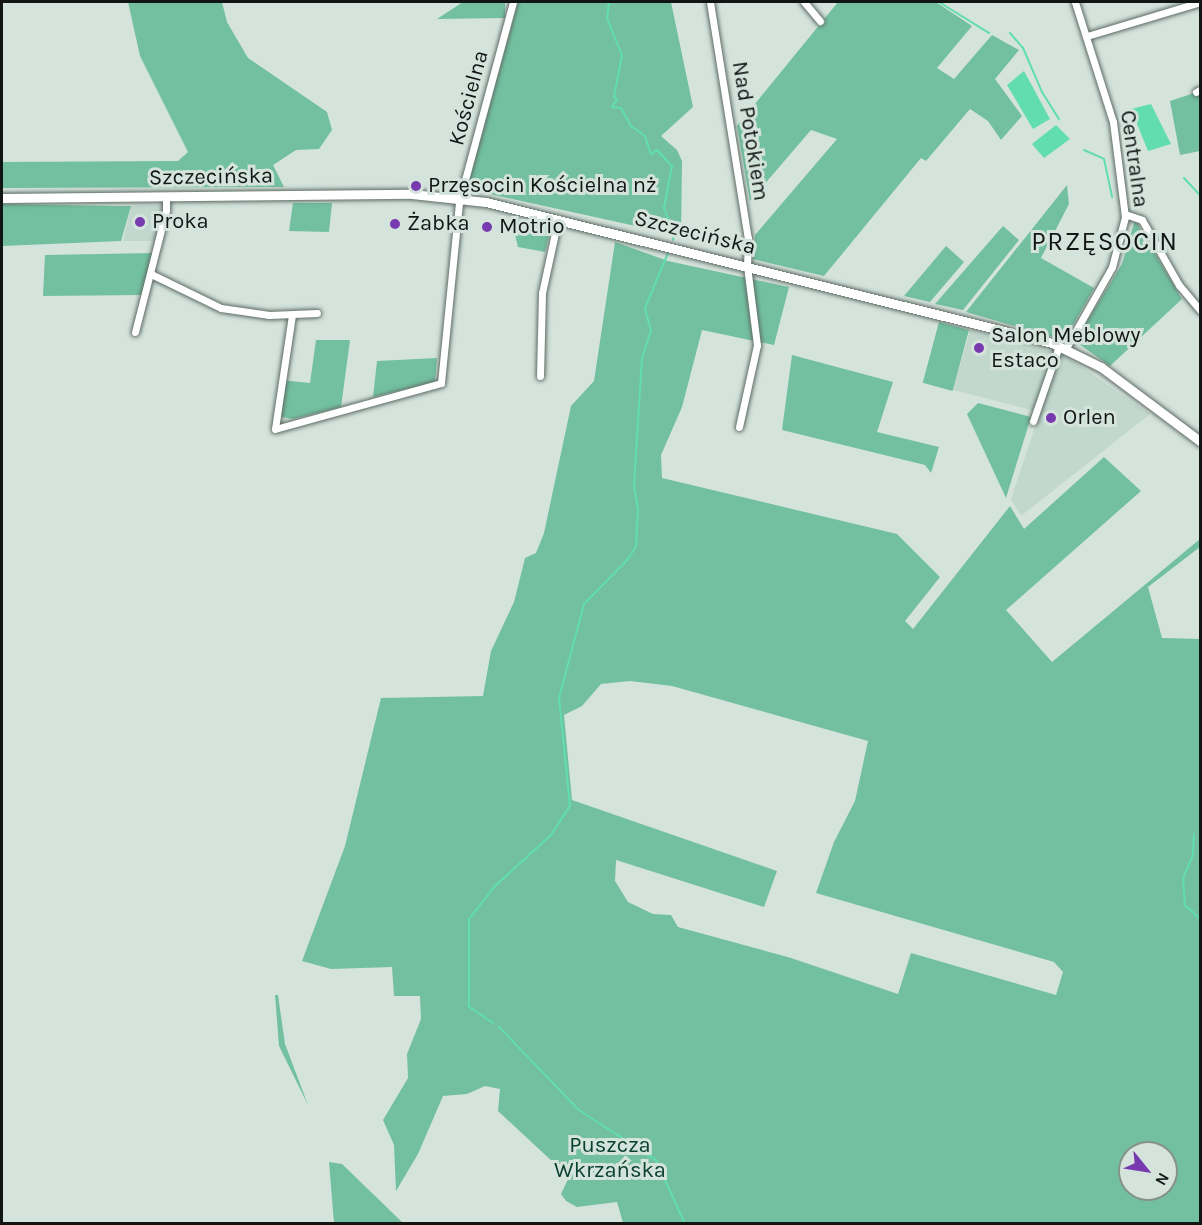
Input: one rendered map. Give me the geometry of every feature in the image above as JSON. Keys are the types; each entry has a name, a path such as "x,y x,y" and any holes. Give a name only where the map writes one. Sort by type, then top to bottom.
{"street":[{"name":"Kościelna","path":"292,315 275,429 441,383 460,198 513,2"},
{"name":"Nad Potokiem","path":"710,2 733,127 750,251 747,266 757,345 739,427"},
{"path":"804,2 820,21"},
{"name":"Centralna","path":"1033,421 1063,347 1112,267 1123,235 1125,214 1116,135 1075,2"},
{"path":"1087,36 1200,2"},
{"name":"Szczecińska","path":"2,198 416,194 460,198 558,219 1063,347 1101,368 1200,441"},
{"path":"135,332 151,274 166,197"},
{"path":"1125,214 1142,220 1179,285 1200,310"},
{"path":"540,376 542,293 558,219"},
{"path":"151,274 221,308 292,315 317,313"}],"shaded area":[{"path":"1024,71 1050,119 1033,129 1007,85"},
{"path":"1151,104 1171,144 1148,151 1131,109"},
{"path":"1056,125 1070,139 1044,158 1032,144"},
{"path":"167,205 157,241 123,241 131,206"},
{"path":"970,330 1064,355 1150,414 1021,516 1011,499 1040,412 953,390"}],"green space":[{"path":"128,2 222,2 227,22 248,58 327,112 332,130 319,149 296,150 273,165 284,187 2,188 2,162 178,161 188,152 140,56"},
{"path":"463,2 505,2 505,18 437,19"},
{"path":"518,2 671,2 693,107 661,136 677,150 682,161 681,236 467,189"},
{"path":"838,2 936,2 972,26 937,68 954,79 992,35 1019,50 995,79 1022,116 1001,140 988,121 970,109 926,161 921,158 824,276 753,259 755,235 837,139 811,130 750,201 737,126"},
{"path":"1200,91 1200,151 1180,155 1170,101"},
{"path":"1067,185 1069,204 1041,258 1094,288 1068,334 1060,339 966,312"},
{"path":"293,203 332,203 329,232 289,231"},
{"path":"2,204 131,206 121,241 2,246"},
{"path":"511,218 551,228 545,252 518,247"},
{"path":"1135,220 1182,299 1110,366 1079,344 1077,338 1122,264"},
{"path":"1003,226 1019,240 963,310 935,304"},
{"name":"Puszcza Wkrzańska","path":"615,242 668,261 789,287 774,345 702,330 682,407 661,455 662,478 897,534 940,577 905,621 913,629 1010,506 1024,529 1104,457 1141,491 1006,610 1052,662 1200,539 1200,547 1148,587 1162,638 1200,639 1200,1223 623,1223 617,1202 577,1207 566,1201 561,1194 569,1177 498,1111 500,1089 485,1086 467,1094 443,1096 418,1154 396,1191 394,1145 383,1120 408,1078 407,1054 421,1019 420,996 394,996 392,967 331,969 302,961 345,846 381,698 483,696 491,651 514,602 525,558 536,553 544,533 571,406 594,381","holes":["630,681 672,686 868,741 855,801 834,842 816,893 1054,962 1063,972 1056,995 911,953 898,994 791,958 678,927 671,915 653,914 628,902 615,881 616,860 764,907 777,871 572,800 564,715 582,706 601,684"]},
{"path":"946,246 964,262 930,302 904,296"},
{"path":"154,253 142,295 43,296 45,255"},
{"path":"939,322 969,330 953,391 923,383"},
{"path":"316,340 350,340 341,407 293,419 275,416 280,380 310,383"},
{"path":"792,355 893,382 877,432 939,447 931,473 925,465 782,430"},
{"path":"437,358 435,382 373,397 377,361"},
{"path":"978,403 1031,417 1006,498 967,414"},
{"path":"275,995 278,995 285,1044 308,1105 279,1046"},
{"path":"329,1162 342,1164 403,1223 334,1223"}],"waterway":[{"path":"609,2 607,18 622,55 614,97 617,99 612,107 621,108 631,126 645,136 651,154 657,150 672,166 664,208 674,234 673,240"},
{"path":"939,2 989,33"},
{"path":"1010,33 1023,48 1042,92 1059,119"},
{"path":"1084,150 1104,159 1112,197"},
{"path":"1184,178 1200,195"},
{"path":"493,1023 469,1007 469,919 495,886 551,835 570,806 559,698 584,604 628,559 636,546 638,510 634,486 642,358 651,331 645,308 668,253"},
{"path":"1194,834 1193,855 1183,878 1185,905 1200,919"},
{"path":"499,1027 579,1110 656,1160 685,1224"}],"place":[{"name":"Przęsocin Kościelna nż","path":"416,186"},
{"name":"Proka","path":"140,222"},
{"name":"Żabka","path":"395,224"},
{"name":"Motrio","path":"487,227"},
{"name":"Salon Meblowy Estaco","path":"979,348"},
{"name":"Orlen","path":"1051,418"}],"district":[{"name":"PRZĘSOCIN","path":"1105,242"}]}
